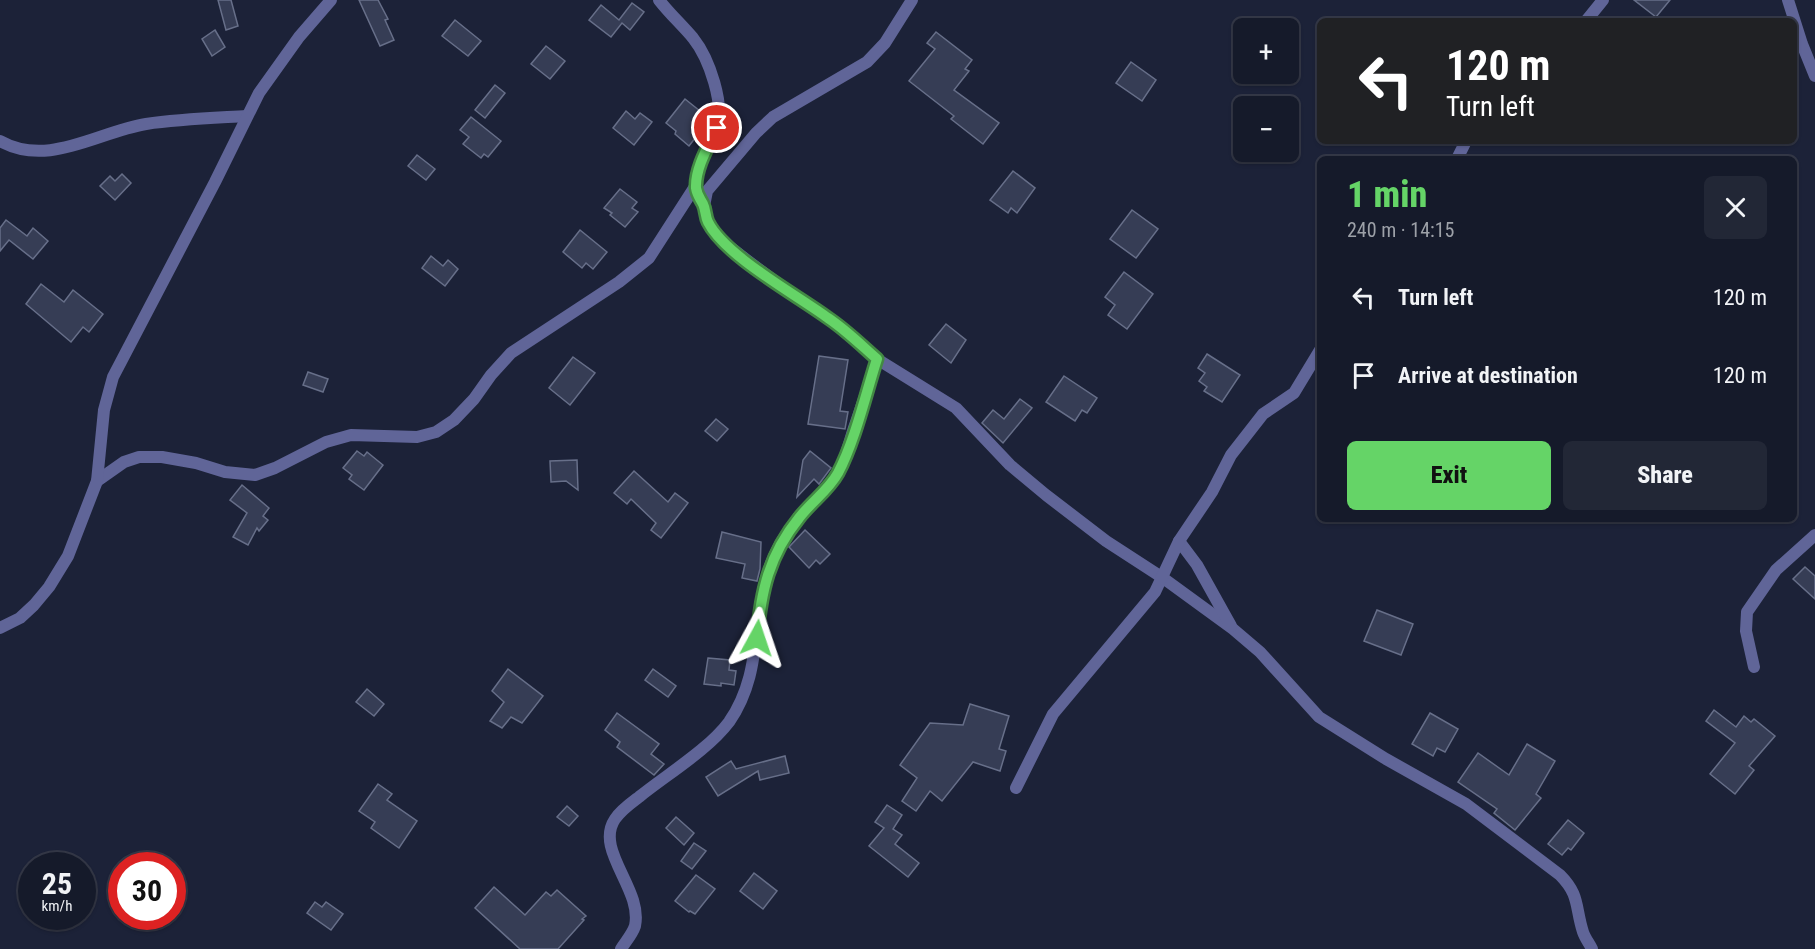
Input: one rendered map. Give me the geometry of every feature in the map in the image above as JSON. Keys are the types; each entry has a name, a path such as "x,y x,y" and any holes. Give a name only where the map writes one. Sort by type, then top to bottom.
{"street":[{"path":"0,628 20,618 34,605 49,587 68,556 97,481 104,410 113,376 259,93 299,37 331,0"},
{"path":"97,481 124,462 139,457 196,463 225,472 255,475 275,468 326,442 351,435 417,437 436,432 454,420 474,399 490,375 511,353 619,282 649,258 696,185 703,160 720,118 718,98 700,49 659,0"},
{"path":"704,206 707,190 762,126 772,117 867,62 885,43 912,0"},
{"path":"1588,18 1602,0"},
{"path":"1788,0 1794,18"},
{"path":"1797,28 1815,76"},
{"path":"0,141 25,151 48,151 144,125 189,119 247,116"},
{"path":"696,185 697,195 704,206 707,220 730,247 827,317 877,359 956,408 1010,465 1046,495 1106,541 1163,578 1233,629 1260,652 1319,717 1386,759 1467,804 1560,875 1575,895 1583,932 1592,949"},
{"path":"1016,788 1053,714 1144,607 1163,578 1179,541 1212,492 1236,447 1263,414 1294,393 1317,355"},
{"path":"621,949 634,928 636,915 626,879 609,845 615,819 647,790 719,734 730,719 750,679 760,604 769,569 778,548 800,516 825,492 838,473 877,359"},
{"path":"1754,667 1746,631 1747,612 1776,570 1815,536"},
{"path":"1179,541 1202,572 1233,629"}],"building":[{"path":"218,0 231,0 238,26 226,30"},
{"path":"359,0 378,0 388,19 385,20 394,40 380,46"},
{"path":"1634,0 1670,0 1656,17"},
{"path":"632,3 644,12 630,30 622,23 611,37 589,20 601,5 619,20"},
{"path":"455,20 481,41 468,56 442,36"},
{"path":"215,30 225,47 212,56 202,39"},
{"path":"936,32 972,60 965,69 969,71 954,90 999,123 983,144 951,119 954,116 909,81 935,49 927,43"},
{"path":"546,46 565,61 550,79 531,64"},
{"path":"1131,62 1156,80 1142,101 1116,83"},
{"path":"495,85 505,93 485,118 475,110"},
{"path":"685,99 710,119 689,146 666,123"},
{"path":"626,111 635,119 640,113 652,122 634,145 613,128"},
{"path":"471,117 501,141 488,157 484,154 481,158 463,144 469,137 460,130"},
{"path":"417,155 435,169 426,180 408,166"},
{"path":"1013,171 1035,188 1017,213 1011,208 1008,213 990,200"},
{"path":"122,174 131,183 115,200 100,186 110,176 115,181"},
{"path":"620,189 637,202 632,208 638,212 625,227 604,208"},
{"path":"1132,210 1158,229 1136,258 1110,239"},
{"path":"6,220 27,236 33,228 48,241 33,259 9,240 0,251 0,228"},
{"path":"580,230 607,252 593,269 586,263 582,268 563,252"},
{"path":"431,256 443,266 448,260 458,269 445,286 422,268"},
{"path":"1124,272 1153,294 1127,329 1108,315 1115,305 1105,297"},
{"path":"41,284 64,302 73,290 103,314 89,332 83,327 71,342 26,304"},
{"path":"946,324 966,340 951,363 929,345"},
{"path":"1207,354 1240,375 1222,402 1204,391 1207,387 1199,381 1205,373 1198,368"},
{"path":"819,356 848,360 840,411 848,412 845,429 808,424"},
{"path":"573,357 595,373 570,405 549,388"},
{"path":"308,372 328,379 323,392 303,385"},
{"path":"1064,376 1097,398 1087,413 1082,410 1075,421 1046,402"},
{"path":"1020,399 1032,408 1003,443 982,423 993,410 1004,419"},
{"path":"716,419 728,429 717,441 705,431"},
{"path":"357,451 364,456 367,452 383,465 364,490 349,479 352,475 343,468"},
{"path":"810,451 831,468 819,484 814,479 797,497 803,460"},
{"path":"577,460 578,490 566,481 551,482 550,461"},
{"path":"634,471 668,502 675,493 688,503 661,538 651,530 656,523 631,499 627,504 614,493"},
{"path":"242,485 269,508 263,516 268,520 259,531 257,528 248,545 233,537 247,513 230,500"},
{"path":"805,530 830,554 820,564 816,560 809,568 789,547"},
{"path":"722,532 761,542 757,581 742,578 745,564 716,558"},
{"path":"1805,567 1815,576 1815,599 1793,579"},
{"path":"1377,610 1413,624 1401,655 1364,641"},
{"path":"708,658 730,660 729,670 736,671 734,685 704,684"},
{"path":"508,669 543,696 522,723 511,717 502,728 490,721 504,702 492,691"},
{"path":"653,669 676,686 668,697 645,680"},
{"path":"367,689 384,704 374,716 356,702"},
{"path":"970,704 1009,716 999,749 1006,751 1000,771 973,762 942,801 930,791 916,811 902,801 917,778 900,765 930,723 963,725"},
{"path":"1714,710 1736,727 1744,716 1751,722 1754,719 1775,736 1749,766 1754,770 1735,794 1710,774 1735,743 1706,721"},
{"path":"617,713 659,744 651,754 664,764 654,775 617,747 620,742 605,730"},
{"path":"1430,713 1458,729 1445,752 1437,748 1433,756 1412,744"},
{"path":"1527,744 1555,761 1536,794 1541,798 1515,830 1494,813 1497,809 1458,782 1478,753 1509,775"},
{"path":"785,756 789,773 760,780 758,771 718,796 706,777 731,761 736,769"},
{"path":"378,784 392,794 387,800 417,821 399,848 371,828 375,822 359,811"},
{"path":"887,805 902,815 893,829 902,835 895,844 919,863 908,877 869,846 884,828 875,822"},
{"path":"567,806 578,816 569,826 557,817"},
{"path":"676,817 694,833 684,845 666,828"},
{"path":"1568,820 1584,833 1571,850 1568,848 1562,855 1548,844"},
{"path":"694,843 706,851 692,869 681,861"},
{"path":"754,873 777,891 763,909 740,891"},
{"path":"696,875 715,889 695,914 675,901"},
{"path":"494,887 525,915 546,892 551,896 557,890 586,916 558,949 520,949 475,908"},
{"path":"315,902 322,907 326,902 343,914 331,930 307,913"}],"route":[{"path":"717,128 697,176 696,185 697,195 713,230 730,247 827,317 877,359 838,473 825,492 800,516 778,548 769,569 760,604 757,638"}]}
